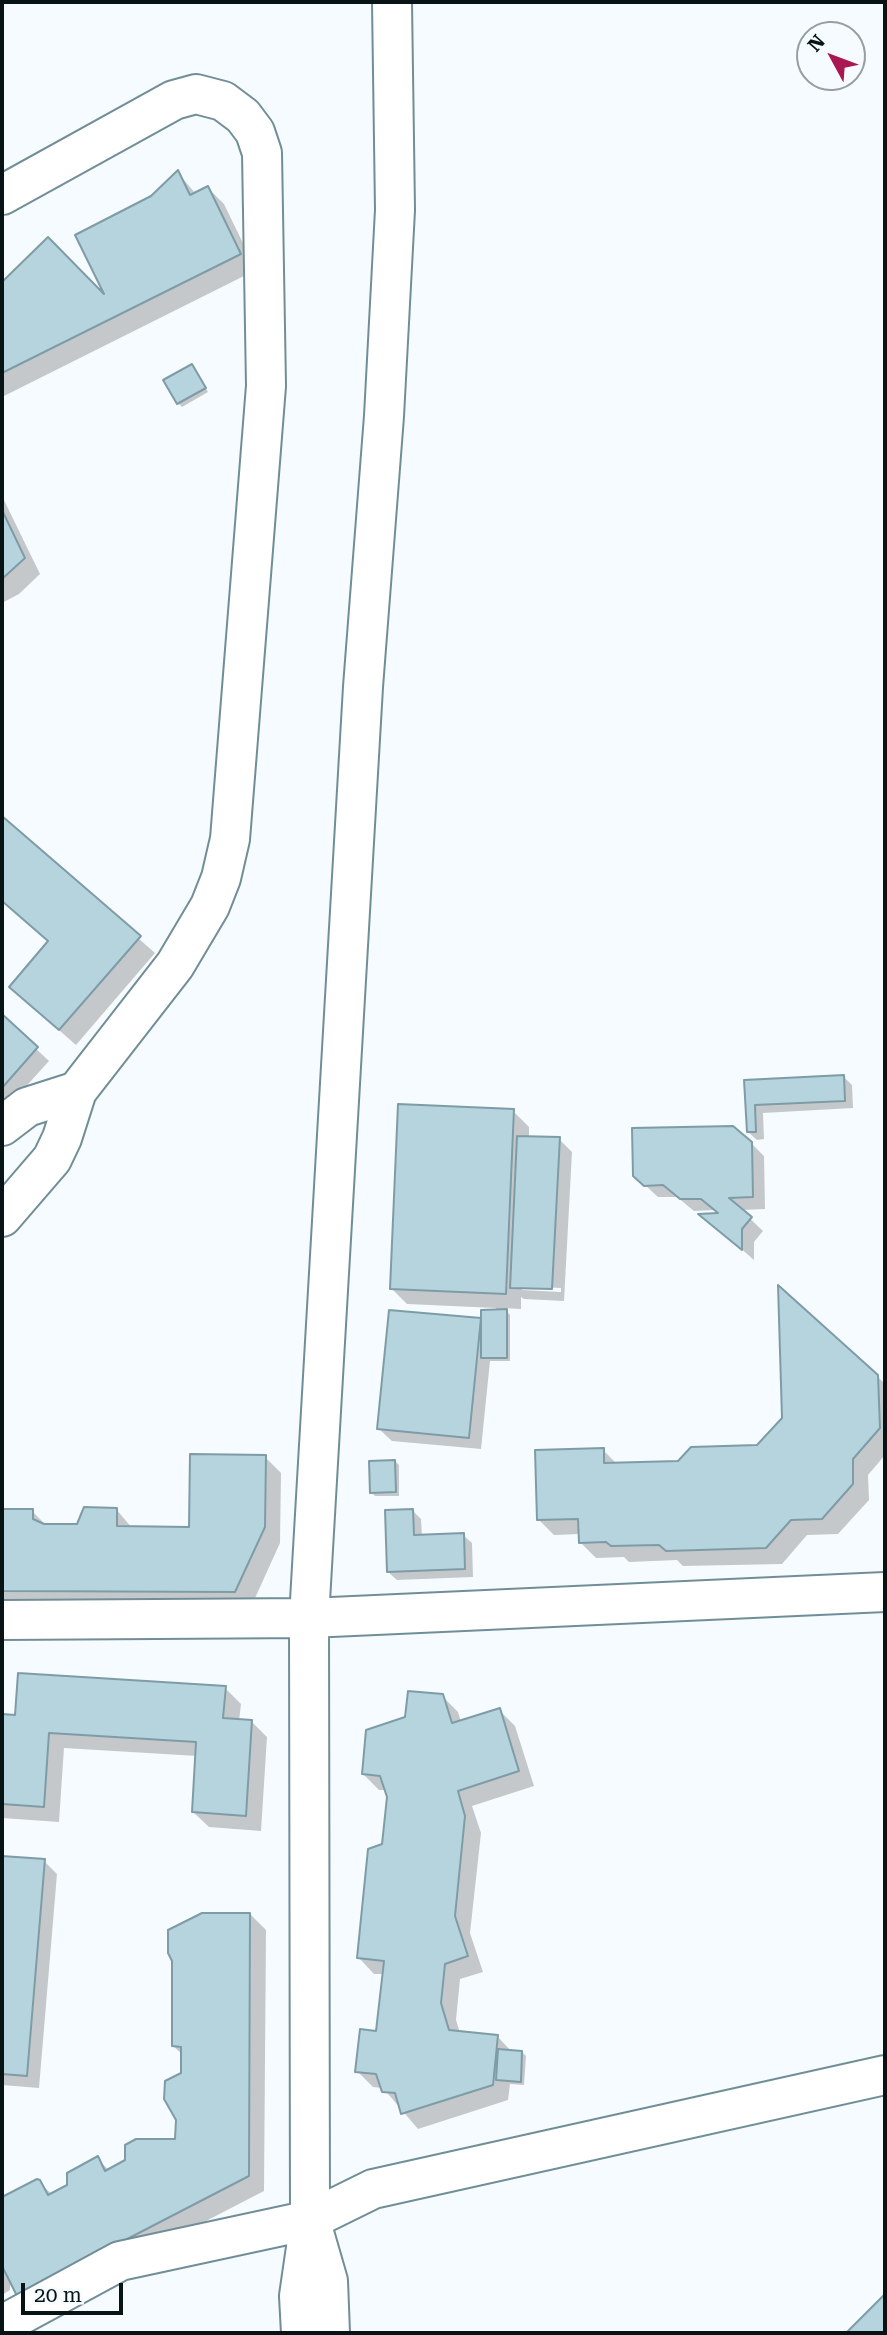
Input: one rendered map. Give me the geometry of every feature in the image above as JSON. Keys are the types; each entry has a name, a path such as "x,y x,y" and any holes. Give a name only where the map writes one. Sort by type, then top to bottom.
{"street":[{"path":"301,2333 299,2296 310,2220 309,1618 362,701 384,416 394,224 392,2"},
{"path":"2,195 174,100 196,94 223,101 243,116 256,132 262,153 266,386 230,839 222,878 195,934 175,965 77,1091 62,1138 51,1160 2,1217"},
{"path":"2,1126 27,1107 77,1091"},
{"path":"2,1620 309,1618 885,1592"},
{"path":"2,2325 120,2261 310,2220 373,2189 885,2076"},
{"path":"310,2220 328,2281 330,2333"}],"building":[{"path":"178,170 190,195 208,186 241,254 2,373 2,282 48,237 104,294 75,235 151,196"},
{"path":"192,364 206,388 177,404 163,380"},
{"path":"2,510 25,558 2,579"},
{"path":"2,816 141,936 59,1030 9,987 48,941 2,901"},
{"path":"2,1014 38,1047 2,1088"},
{"path":"844,1075 845,1101 755,1105 756,1132 747,1132 744,1080"},
{"path":"398,1104 514,1109 506,1294 390,1289"},
{"path":"733,1126 752,1142 753,1197 729,1198 752,1217 742,1229 742,1250 698,1214 718,1213 701,1199 680,1199 663,1185 644,1186 633,1176 632,1128"},
{"path":"517,1136 560,1137 552,1289 510,1288"},
{"path":"778,1285 878,1375 880,1428 853,1459 853,1484 822,1519 791,1520 766,1548 666,1551 659,1545 611,1546 606,1542 579,1543 578,1519 537,1520 535,1450 604,1448 604,1463 678,1461 691,1447 757,1445 782,1418"},
{"path":"507,1309 507,1358 481,1358 481,1310"},
{"path":"389,1310 481,1318 469,1438 377,1429"},
{"path":"190,1454 266,1455 265,1527 235,1592 2,1591 3,1509 33,1509 33,1519 44,1524 77,1524 84,1507 117,1508 117,1526 189,1527"},
{"path":"395,1460 396,1492 370,1493 369,1461"},
{"path":"413,1509 414,1535 464,1533 465,1569 387,1572 385,1510"},
{"path":"18,1673 226,1686 223,1718 252,1720 246,1816 192,1812 196,1742 49,1733 44,1807 2,1804 2,1714 15,1715"},
{"path":"408,1691 443,1694 452,1723 500,1708 519,1771 458,1791 465,1816 455,1916 468,1956 445,1964 441,2003 449,2030 498,2035 493,2085 401,2114 395,2093 382,2092 376,2074 355,2072 360,2029 376,2031 384,1961 357,1958 368,1849 382,1844 387,1797 380,1776 362,1774 366,1730 405,1717"},
{"path":"2,1856 45,1859 27,2076 2,2074"},
{"path":"202,1913 250,1913 249,2176 17,2296 2,2266 2,2197 37,2179 48,2195 67,2185 67,2173 98,2156 105,2171 125,2160 125,2145 136,2139 175,2139 176,2120 164,2099 165,2081 181,2073 181,2047 172,2046 172,1961 168,1953 168,1930"},
{"path":"498,2049 522,2051 521,2082 496,2080"},
{"path":"885,2294 885,2333 846,2333"}]}
